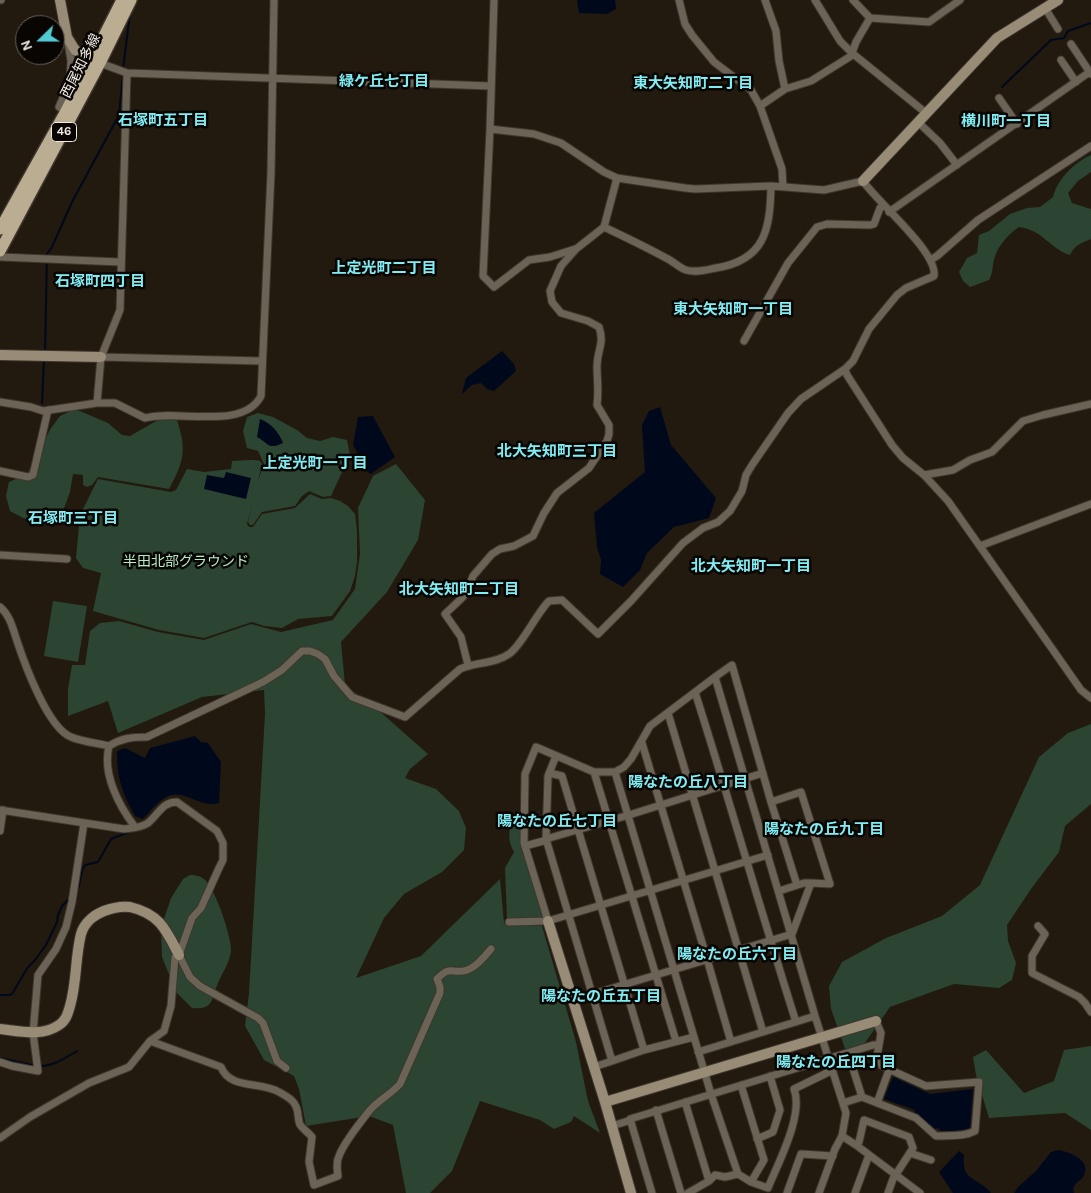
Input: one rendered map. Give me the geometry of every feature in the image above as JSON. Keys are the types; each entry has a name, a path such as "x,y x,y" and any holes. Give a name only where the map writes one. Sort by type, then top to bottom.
{"main road":[{"name":"西尾知多線","path":"0,251 125,4"},
{"name":"西尾知多線","path":"0,229 96,61"}],"street":[{"path":"60,0 71,61 70,82 59,107 66,111"},
{"path":"0,402 43,411 97,402 115,403 145,418 155,416 204,417 237,414 253,407 261,396 261,362 271,173 274,0"},
{"path":"494,0 490,129 482,276 494,287 529,260 550,257 576,249"},
{"path":"679,0 685,24 692,35 714,62 751,90 760,106 782,169 783,187"},
{"path":"765,0 776,31 779,61 785,89"},
{"path":"815,0 840,42 926,113"},
{"path":"853,0 870,18 929,22 960,0"},
{"path":"490,129 534,134 561,143 604,172 617,178 695,189 771,186 824,190 863,181 997,38 1058,0"},
{"path":"1045,8 1058,29"},
{"path":"760,106 785,89 810,81 851,56 856,42 870,18"},
{"path":"67,37 76,50 96,61 127,73 490,86 491,88"},
{"path":"889,212 1091,72 1071,44"},
{"path":"1061,60 1076,82"},
{"path":"97,402 101,357 120,310 127,73"},
{"path":"1000,98 1017,124"},
{"path":"918,122 940,143 957,165"},
{"path":"930,260 978,220 1091,146"},
{"path":"468,665 461,637 444,614 462,597 468,589 473,576 492,554 514,546 533,536 550,503 567,484 589,468 610,434 609,426 597,405 599,393 597,356 602,338 599,327 588,320 561,313 552,302 550,295 561,266 576,249 604,227 617,178"},
{"path":"0,607 8,615 26,667 57,727 70,737 109,746 118,740 131,736 147,736 263,682 282,670 302,651 310,651 325,659 334,676 352,697 402,717 408,716 456,672 468,665 499,659 510,654 549,601 555,599 562,600 598,634 631,601 683,543 703,528 718,522 730,511 742,491 746,475 788,413 806,396 845,368 856,357 872,324 897,295 906,288 934,276 935,270 930,260 912,234 889,212 863,181"},
{"path":"604,227 669,259 683,269 693,272 726,266 746,259 757,249 763,238 770,214 771,186"},
{"path":"744,341 788,263 817,227 831,224 870,226 874,224 880,208 884,205"},
{"path":"0,257 120,262"},
{"path":"0,355 261,362"},
{"path":"845,368 892,445 948,501 1081,690 1091,698"},
{"path":"924,475 953,470 970,460 992,452 1023,421 1091,404"},
{"path":"0,471 28,477 33,475 48,410"},
{"path":"980,546 1091,504"},
{"path":"0,555 67,559"},
{"path":"631,1193 526,846 525,774 536,747 594,772 616,772 631,759 642,743 650,726 732,665 797,885"},
{"path":"715,677 822,1037 844,1103 846,1113 842,1136 819,1193"},
{"path":"696,692 796,1022"},
{"path":"668,713 763,1032"},
{"path":"642,743 730,1042"},
{"path":"109,746 108,768 110,781 126,816 135,827"},
{"path":"556,756 549,773 547,839 612,1061"},
{"path":"594,772 676,1041"},
{"path":"616,772 704,1072 738,1174 751,1182 768,1188 795,1120 798,1098 794,1090 833,1070"},
{"path":"549,773 562,776 644,1050"},
{"path":"526,846 763,773"},
{"path":"772,802 801,792 830,884 804,883 779,892"},
{"path":"0,831 2,810 124,829 148,823 165,805 170,802 178,802 217,831 223,843 220,868 201,908 192,918 179,956 175,956 171,1006 167,1026 164,1031 150,1041 129,1067 89,1084 30,1116 0,1138"},
{"path":"0,1062 38,1071 33,1034 38,975 56,949 66,927 72,902 84,823"},
{"path":"509,922 548,922 768,855"},
{"path":"792,934 811,883"},
{"path":"0,1028 33,1034 59,1026 66,1018 74,992 81,933 89,920 100,912 126,906 148,913 157,919 166,929 190,977 200,986 258,1018 263,1023 277,1061 286,1068"},
{"path":"1038,926 1045,934 1032,956 1032,973 1079,997 1091,1012"},
{"path":"593,994 674,968 792,934"},
{"path":"150,1041 221,1067 224,1074 233,1081 268,1087 277,1090 293,1101 297,1108 300,1124 312,1137 309,1162 314,1185 338,1176 337,1165 339,1155 349,1140 370,1110 391,1094 400,1084 440,993 437,979 444,972 452,970 464,971 480,962 491,949"},
{"path":"698,1052 816,1016"},
{"path":"605,1102 876,1021 881,1033 877,1056 878,1061 889,1070 926,1086 980,1082 976,1131 966,1136 959,1134 936,1136 916,1118 862,1097 844,1103"},
{"path":"594,1067 644,1050 694,1037"},
{"path":"612,1126 656,1110 879,1045"},
{"path":"848,1053 862,1097"},
{"path":"877,1103 889,1070"},
{"path":"757,1139 773,1132 780,1110 770,1076"},
{"path":"741,1085 764,1160 751,1182"},
{"path":"685,1102 709,1181"},
{"path":"656,1110 681,1193"},
{"path":"630,1120 652,1193"},
{"path":"856,1145 859,1142 864,1120 909,1138 913,1148 893,1179 888,1193"},
{"path":"842,1136 920,1193"},
{"path":"910,1153 931,1160"},
{"path":"787,1193 801,1154 833,1156"},
{"path":"855,1193 869,1155"},
{"path":"692,1192 715,1175 725,1177 738,1174"}],"green space":[{"path":"1091,155 1091,172 1078,181 1068,193 1072,203 1091,209 1091,239 1079,245 1070,255 1057,249 1034,232 1019,227 1010,234 999,248 989,280 970,287 963,281 959,272 967,258 977,253 979,235 989,231 1010,214 1027,208 1040,207 1053,197 1063,177 1079,162"},
{"path":"75,409 108,423 122,435 130,436 158,420 177,420 183,448 181,463 169,489 98,477 92,485 87,487 83,485 83,475 73,474 70,492 62,514 49,526 23,518 10,511 6,496 9,482 27,474 51,428 60,416"},
{"name":"半田北部グラウンド","path":"258,413 273,417 297,430 307,438 320,441 333,437 347,440 350,455 331,496 323,497 309,491 302,496 295,506 262,512 253,525 250,525 248,522 252,505 247,524 249,527 253,527 262,514 295,508 310,494 322,499 331,498 348,506 355,514 357,531 355,576 350,591 332,616 298,619 282,628 264,626 252,622 204,638 159,630 93,611 101,573 83,568 76,558 80,515 98,479 171,492 176,490 187,469 204,472 231,469 232,461 254,460 260,461 262,464 258,481 264,464 258,451 247,448 243,431 247,417"},
{"path":"396,464 425,500 418,540 387,592 341,642 345,685 377,709 428,754 410,769 405,778 436,789 459,811 466,828 464,850 442,872 404,894 384,918 356,978 421,956 500,879 504,923 542,926 576,1042 588,1101 600,1133 574,1116 571,1122 554,1129 540,1120 480,1101 452,1171 430,1193 406,1193 393,1125 369,1116 306,1126 299,1089 294,1076 264,1060 245,1026 249,993 265,714 264,690 202,697 118,733 108,701 68,716 68,689 72,665 85,665 90,631 100,623 119,621 158,632 204,640 251,624 281,632 333,620 355,589 360,554 358,508 373,476"},
{"path":"53,601 87,606 78,662 44,656"},
{"path":"1091,724 1091,804 1065,826 1059,852 1007,925 1008,941 1016,963 1012,980 999,988 954,984 890,1007 862,1047 861,1069 853,1071 831,1009 829,986 842,962 886,938 942,916 980,885 1039,757 1068,733"},
{"path":"521,811 521,843 544,916 542,919 507,919 505,868 514,852 509,832 515,812"},
{"path":"190,875 201,877 211,887 223,915 231,945 229,960 211,1003 199,1008 192,1008 176,992 162,957 161,928 171,898 183,879"},
{"path":"1091,1046 1091,1130 1065,1113 989,1118 976,1075 973,1057 986,1050 1024,1093 1054,1081 1064,1050"}],"water":[{"path":"577,0 615,0 616,9 607,14 579,13"},
{"path":"502,351 514,364 516,371 494,391 487,389 481,383 472,385 462,394 466,378"},
{"path":"660,407 671,445 716,498 709,518 674,527 647,553 640,570 623,587 600,574 601,560 597,547 594,513 645,472 642,425 649,411"},
{"path":"373,416 395,457 371,474 364,466 353,445 358,417"},
{"path":"260,419 274,428 283,443 271,446 257,437"},
{"path":"226,472 251,478 246,499 204,489 207,475 224,478"},
{"path":"195,736 201,742 208,743 221,762 219,803 204,803 184,796 170,795 158,803 143,819 135,816 121,785 117,751 125,748 145,758 150,748"},
{"path":"893,1077 930,1094 973,1089 970,1127 964,1131 940,1131 940,1129 936,1128 934,1131 914,1114 915,1110 884,1099"},
{"path":"1058,1150 1073,1155 1085,1165 1084,1175 1073,1188 1074,1193 1014,1193 1036,1171 1051,1152"},
{"path":"959,1151 964,1155 965,1170 971,1178 991,1193 953,1193 939,1172"}],"waterway":[{"path":"123,69 130,14"},
{"path":"1002,87 1051,40 1064,38 1068,31 1091,23"},
{"path":"45,353 47,254 72,202 119,115 123,74"},
{"path":"42,403 44,360"},
{"path":"78,889 85,865 98,862 111,839 129,832"},
{"path":"0,995 12,994 28,967 46,945 62,906 69,899"},
{"path":"40,1066 55,1063 77,1051"},
{"path":"0,1058 36,1066"}],"district":[{"name":"緑ケ丘七丁目","path":"384,82"},
{"name":"東大矢知町二丁目","path":"693,84"},
{"name":"石塚町五丁目","path":"163,121"},
{"name":"横川町一丁目","path":"1006,122"},
{"name":"上定光町二丁目","path":"384,269"},
{"name":"石塚町四丁目","path":"100,282"},
{"name":"東大矢知町一丁目","path":"733,310"},
{"name":"北大矢知町三丁目","path":"557,452"},
{"name":"上定光町一丁目","path":"315,464"},
{"name":"石塚町三丁目","path":"73,519"},
{"name":"北大矢知町一丁目","path":"751,567"},
{"name":"北大矢知町二丁目","path":"459,590"},
{"name":"陽なたの丘八丁目","path":"688,783"},
{"name":"陽なたの丘七丁目","path":"557,822"},
{"name":"陽なたの丘九丁目","path":"824,830"},
{"name":"陽なたの丘六丁目","path":"737,955"},
{"name":"陽なたの丘五丁目","path":"601,997"},
{"name":"陽なたの丘四丁目","path":"836,1063"}]}
